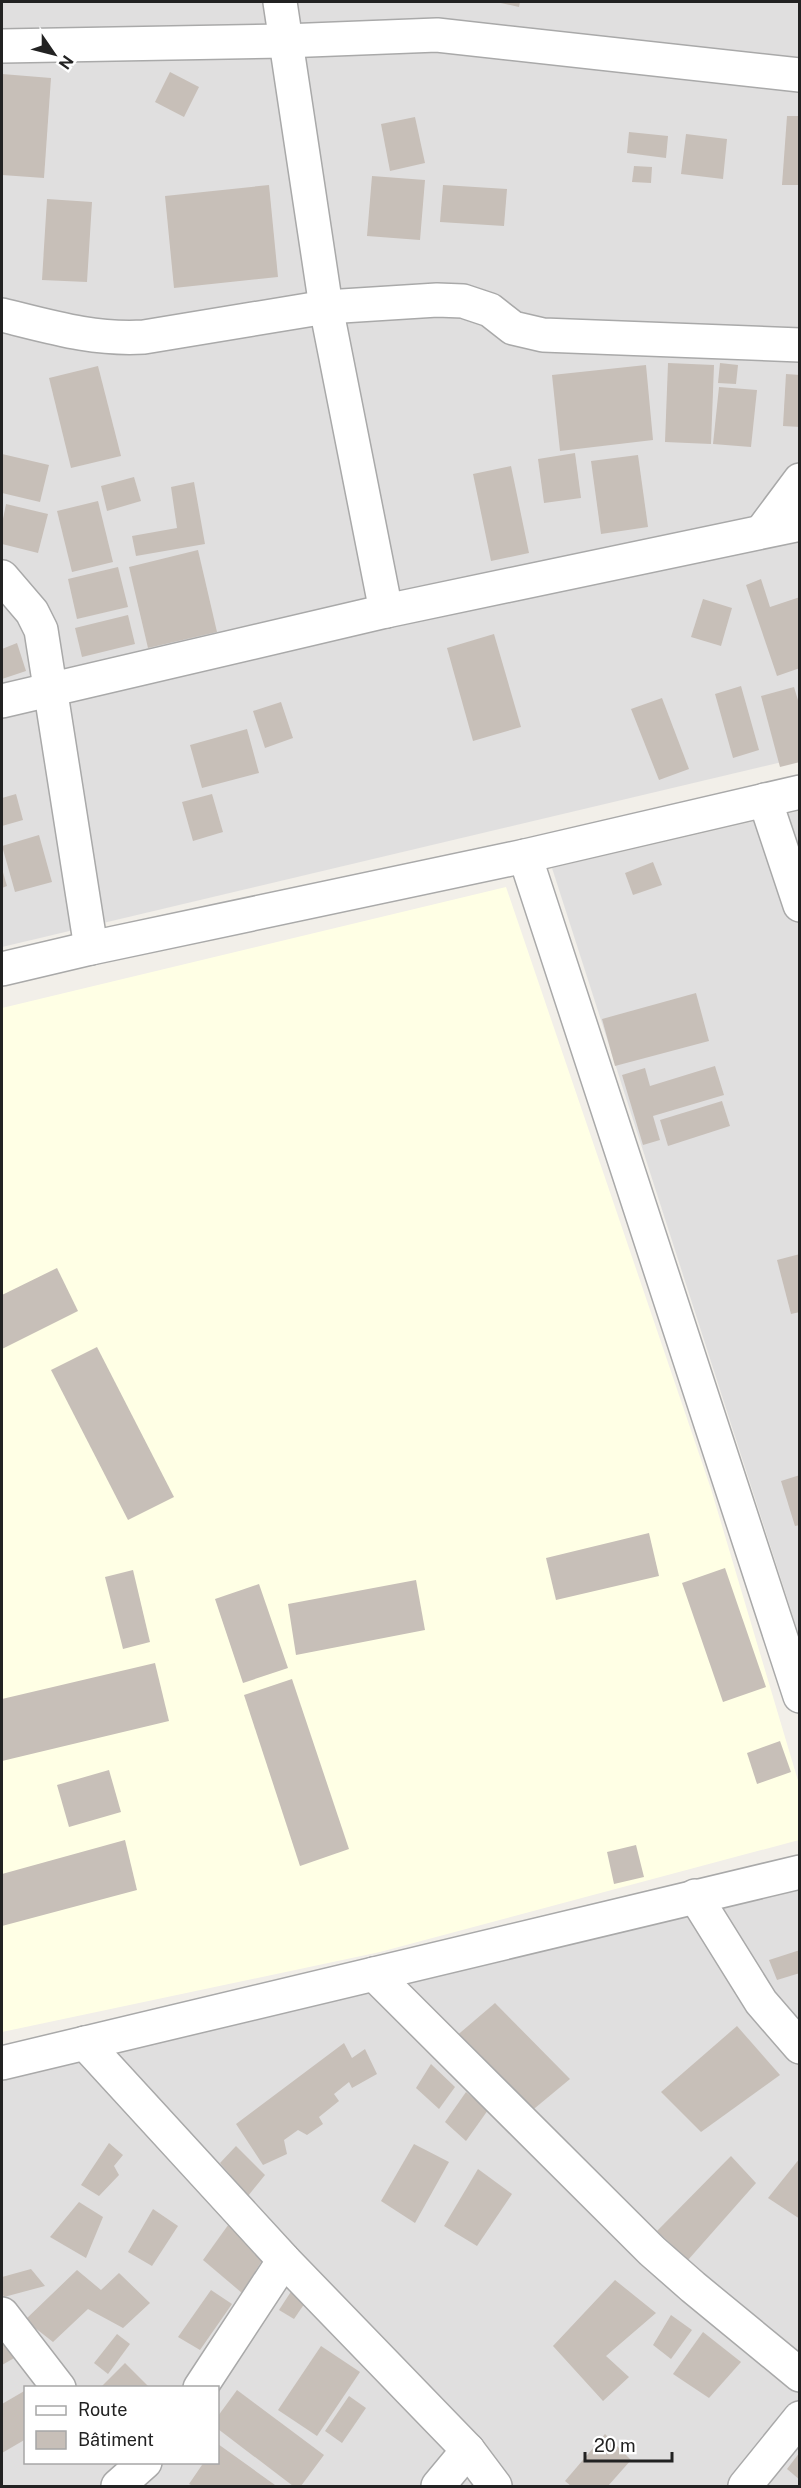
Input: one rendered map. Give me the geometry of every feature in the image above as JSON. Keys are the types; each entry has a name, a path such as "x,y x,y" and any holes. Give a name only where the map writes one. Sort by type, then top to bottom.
{"street":[{"path":"280,2 284,41 326,307 386,611"},
{"path":"2,46 284,41 437,35 800,75"},
{"path":"2,315 90,336 116,339 144,337 326,307 437,300 463,301 490,310 513,327 543,335 800,345"},
{"path":"762,531 800,480"},
{"path":"2,700 386,611 800,524"},
{"path":"2,577 32,612 40,630 91,948"},
{"path":"2,969 525,856 800,792"},
{"path":"765,800 800,905"},
{"path":"525,856 800,1696"},
{"path":"2,2063 800,1872"},
{"path":"695,1896 760,2002 800,2047"},
{"path":"374,1974 652,2251 800,2375"},
{"path":"85,2043 284,2260 468,2450 495,2487"},
{"path":"201,2386 284,2260"},
{"path":"2,2314 57,2386"},
{"path":"745,2487 800,2418"},
{"path":"438,2487 468,2450"}],"shaded area":[{"path":"2,2 799,2 799,758 2,947"},
{"path":"799,811 799,1635 552,868"},
{"path":"506,887 711,1489 799,1784 799,1840 380,1952 2,2032 2,1008"},
{"path":"799,1885 799,2486 2,2486 2,2081"}],"building":[{"path":"496,2 520,2 519,7"},
{"path":"170,72 199,87 184,117 155,102"},
{"path":"2,74 51,78 44,178 2,175"},
{"path":"787,116 800,116 800,185 782,185"},
{"path":"415,117 425,163 390,171 381,124"},
{"path":"629,132 668,136 666,158 627,153"},
{"path":"686,134 727,139 723,179 681,174"},
{"path":"634,166 652,167 651,183 632,182"},
{"path":"372,176 425,180 420,240 367,236"},
{"path":"269,185 278,277 174,288 165,196"},
{"path":"443,185 507,189 504,226 440,222"},
{"path":"47,199 92,202 87,282 42,280"},
{"path":"668,363 714,365 711,444 665,442"},
{"path":"720,363 738,365 736,384 718,383"},
{"path":"646,365 653,440 560,451 552,375"},
{"path":"98,366 121,456 71,468 49,378"},
{"path":"786,374 800,375 800,427 783,426"},
{"path":"719,387 757,390 751,447 713,444"},
{"path":"575,453 581,498 544,503 538,459"},
{"path":"2,454 49,465 40,502 2,493"},
{"path":"638,455 648,527 601,534 591,461"},
{"path":"511,466 529,553 491,561 473,474"},
{"path":"134,477 141,501 107,511 101,486"},
{"path":"194,482 205,544 136,556 132,536 177,528 171,487"},
{"path":"98,501 113,562 72,572 57,511"},
{"path":"6,504 48,514 38,553 2,544 2,524"},
{"path":"198,550 217,632 148,648 129,567"},
{"path":"118,567 128,607 77,619 68,579"},
{"path":"761,579 770,607 800,597 800,668 777,676 746,585"},
{"path":"703,599 732,608 721,646 691,637"},
{"path":"128,615 135,644 82,657 75,628"},
{"path":"494,634 521,727 473,741 447,648"},
{"path":"17,643 26,671 2,679 2,649"},
{"path":"741,686 759,750 733,758 715,694"},
{"path":"794,687 800,707 800,762 780,767 761,696"},
{"path":"662,698 689,769 659,780 631,709"},
{"path":"281,702 293,738 265,748 253,711"},
{"path":"247,729 259,773 202,788 190,745"},
{"path":"16,794 23,820 2,826 2,798"},
{"path":"212,794 223,832 193,841 182,802"},
{"path":"39,835 52,882 15,892 2,846"},
{"path":"653,862 662,885 633,895 625,873"},
{"path":"2,869 7,886 2,888"},
{"path":"696,993 709,1041 615,1066 602,1019"},
{"path":"715,1066 724,1095 653,1116 660,1140 643,1145 622,1075 645,1068 650,1086"},
{"path":"722,1101 730,1126 668,1146 660,1120"},
{"path":"800,1254 800,1312 791,1314 777,1260"},
{"path":"57,1268 78,1311 2,1349 2,1295"},
{"path":"97,1347 174,1497 128,1520 51,1370"},
{"path":"800,1475 800,1525 795,1526 781,1481"},
{"path":"649,1533 659,1576 556,1600 546,1558"},
{"path":"725,1568 766,1687 723,1702 682,1583"},
{"path":"133,1570 150,1642 123,1649 105,1577"},
{"path":"416,1580 425,1630 296,1655 288,1604"},
{"path":"259,1584 288,1668 243,1683 215,1599"},
{"path":"155,1663 169,1721 2,1761 2,1699"},
{"path":"292,1679 349,1849 300,1866 244,1695"},
{"path":"780,1741 791,1772 757,1784 747,1753"},
{"path":"109,1770 121,1812 69,1827 57,1785"},
{"path":"125,1840 137,1890 2,1926 2,1874"},
{"path":"636,1845 644,1877 614,1884 607,1852"},
{"path":"800,1950 800,1973 777,1980 769,1960"},
{"path":"495,2003 570,2079 529,2113 454,2038"},
{"path":"737,2026 780,2075 701,2132 661,2092"},
{"path":"344,2043 352,2058 365,2049 377,2074 352,2088 349,2082 334,2094 339,2101 319,2117 323,2124 307,2135 298,2130 284,2140 287,2154 263,2165 236,2124"},
{"path":"431,2064 455,2087 439,2109 416,2088"},
{"path":"466,2092 488,2110 466,2141 445,2122"},
{"path":"109,2143 123,2155 114,2166 119,2175 99,2196 81,2185"},
{"path":"414,2144 449,2162 415,2223 381,2201"},
{"path":"236,2146 265,2175 248,2196 220,2163"},
{"path":"731,2156 756,2183 688,2260 657,2231"},
{"path":"800,2158 800,2219 768,2198"},
{"path":"478,2169 512,2194 477,2246 444,2226"},
{"path":"79,2202 103,2217 86,2258 50,2237"},
{"path":"153,2209 178,2226 152,2266 128,2252"},
{"path":"231,2221 264,2257 242,2293 203,2260"},
{"path":"31,2269 45,2286 4,2297 2,2277"},
{"path":"77,2270 101,2290 119,2273 150,2303 123,2328 88,2309 53,2342 25,2320"},
{"path":"615,2280 656,2313 606,2356 629,2377 603,2401 553,2346"},
{"path":"294,2287 309,2297 294,2319 279,2310"},
{"path":"211,2290 232,2304 200,2350 178,2337"},
{"path":"671,2315 692,2330 671,2359 653,2345"},
{"path":"703,2332 741,2362 709,2398 673,2374"},
{"path":"117,2334 130,2344 108,2374 94,2363"},
{"path":"8,2341 16,2357 2,2365 2,2345"},
{"path":"321,2346 360,2372 317,2436 278,2410"},
{"path":"125,2363 148,2386 102,2386"},
{"path":"237,2390 324,2455 301,2486 293,2486 219,2430 219,2415"},
{"path":"24,2391 24,2440 2,2453 2,2404"},
{"path":"349,2396 366,2408 342,2443 325,2431"},
{"path":"605,2434 631,2460 608,2486 571,2486 565,2481"},
{"path":"219,2445 275,2485 193,2486 189,2484 203,2464 219,2464"},
{"path":"800,2452 800,2480 787,2469"}]}
